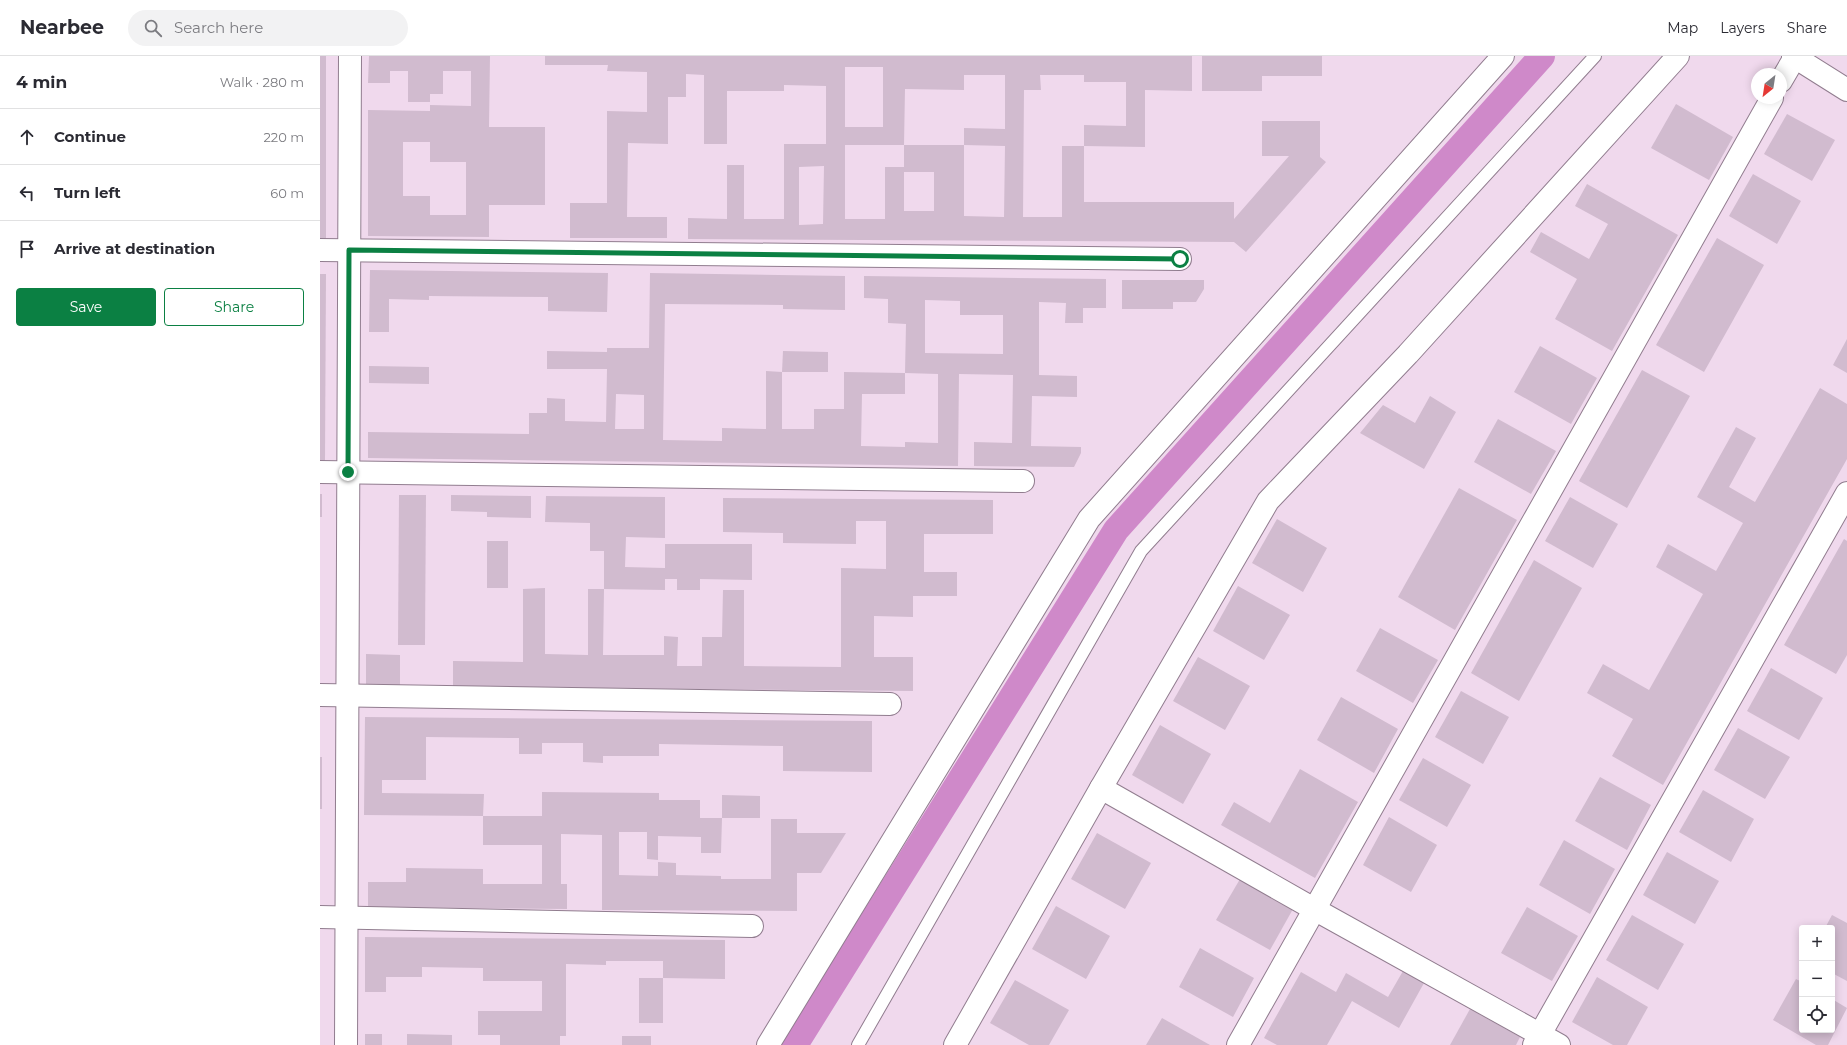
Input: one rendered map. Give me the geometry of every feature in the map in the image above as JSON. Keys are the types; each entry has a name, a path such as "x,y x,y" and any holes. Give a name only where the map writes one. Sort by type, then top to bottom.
{"street":[{"path":"346,1045 350,56"},
{"path":"768,1045 1089,519 1503,56"},
{"path":"955,1045 1101,788 1268,501 1408,354 1678,56"},
{"path":"1787,69 1794,56 1847,90"},
{"path":"1238,1045 1769,104"},
{"path":"320,250 1180,259"},
{"path":"320,472 1023,481"},
{"path":"1537,1040 1847,493"},
{"path":"320,695 890,704"},
{"path":"1101,788 1314,909 1537,1040 1559,1045"},
{"path":"320,917 752,926"}],"lane":[{"path":"858,1045 1141,551 1595,56"}],"building":[{"path":"320,56 326,56 326,240 320,240"},
{"path":"369,56 490,56 489,127 545,127 545,205 489,205 489,237 368,236 368,110 430,111 430,105 471,106 471,71 443,71 443,94 430,94 430,102 408,102 408,71 390,71 390,83 368,83","holes":["403,142 430,142 430,162 466,162 466,215 430,215 430,196 403,196"]},
{"path":"545,56 1192,56 1192,91 1145,90 1145,147 1084,146 1084,202 1234,202 1234,219 1289,156 1262,156 1262,121 1320,121 1320,157 1326,162 1246,252 1234,242 688,239 688,218 727,219 727,165 744,165 744,219 784,219 784,144 826,144 826,86 784,85 784,91 727,91 727,144 704,144 704,75 686,74 686,97 668,97 668,144 628,143 627,217 667,217 667,238 570,238 570,203 607,203 607,111 647,112 647,72 607,71 608,65 545,65","holes":["845,67 883,67 883,127 845,127","964,75 1005,75 1005,129 964,128 964,145 904,145 905,89 964,90","1040,75 1084,75 1084,82 1126,82 1126,126 1084,125 1084,146 1062,146 1062,217 1023,217 1024,90 1041,90","845,145 904,145 904,167 885,167 885,219 845,219","964,145 1005,146 1004,217 964,216","824,166 823,224 799,225 799,167","904,172 934,172 934,211 904,211"]},
{"path":"1202,56 1322,56 1322,76 1262,76 1262,91 1202,91"},
{"path":"1676,104 1733,137 1709,180 1651,148"},
{"path":"1787,114 1835,140 1812,181 1764,154"},
{"path":"1753,174 1801,201 1777,244 1729,216"},
{"path":"1587,184 1678,235 1612,351 1555,319 1577,279 1530,252 1541,232 1589,259 1608,224 1575,206"},
{"path":"1717,238 1764,265 1704,372 1656,345"},
{"path":"370,270 608,273 607,312 548,311 548,297 429,296 429,300 389,299 389,332 369,332"},
{"path":"650,273 845,276 845,310 783,309 783,305 665,304 663,440 722,441 722,428 766,429 766,371 782,372 782,429 814,429 814,409 844,409 844,372 905,373 906,324 888,323 888,299 864,298 864,276 1106,279 1106,308 1083,308 1083,323 1065,323 1066,303 1039,302 1039,375 1077,376 1077,397 1032,396 1031,446 1081,447 1081,453 1074,467 974,466 974,442 1012,443 1013,375 959,374 958,466 368,458 368,432 529,434 529,413 547,413 547,398 565,399 565,421 606,422 607,369 547,369 547,351 607,352 607,348 649,348","holes":["925,300 960,301 960,315 1003,315 1003,354 925,353","905,373 938,374 938,443 905,442 905,447 861,446 862,394 905,394","616,394 644,395 644,429 615,429"]},
{"path":"320,274 326,274 325,461 320,461"},
{"path":"1122,280 1204,280 1204,289 1196,302 1173,302 1173,309 1122,309"},
{"path":"1847,339 1847,373 1833,365"},
{"path":"1540,346 1597,378 1571,424 1514,392"},
{"path":"783,351 828,352 828,372 782,372"},
{"path":"369,366 429,367 429,384 369,383"},
{"path":"1642,370 1690,396 1627,508 1579,481"},
{"path":"1820,388 1847,404 1847,459 1663,785 1612,756 1633,719 1587,693 1603,664 1649,690 1703,594 1656,567 1668,544 1716,571 1743,523 1697,497 1736,427 1756,438 1729,487 1755,502"},
{"path":"1430,396 1456,412 1424,469 1360,433 1383,405 1415,423"},
{"path":"1498,419 1556,451 1531,494 1474,462"},
{"path":"1459,488 1517,520 1455,630 1398,597"},
{"path":"320,494 322,494 322,517 320,517"},
{"path":"399,495 426,495 425,645 398,645"},
{"path":"451,495 531,496 531,518 487,517 487,512 451,511"},
{"path":"546,496 665,497 665,538 626,537 625,567 665,568 665,544 752,544 752,580 700,579 700,590 677,590 677,579 665,579 665,590 604,589 604,551 590,551 590,523 545,522"},
{"path":"1570,497 1618,524 1593,568 1545,541"},
{"path":"723,498 993,500 993,534 924,534 924,572 957,572 957,596 913,596 913,617 874,616 874,657 913,657 913,691 453,687 453,661 523,662 523,589 545,588 545,654 588,655 588,589 604,589 603,655 664,655 664,636 678,637 677,666 702,666 702,637 722,637 723,590 744,590 744,666 841,667 841,568 886,569 886,521 856,521 856,544 783,543 783,533 723,532"},
{"path":"1277,519 1327,548 1303,592 1252,563"},
{"path":"1844,539 1847,541 1847,655 1836,674 1784,645"},
{"path":"487,541 508,541 508,588 487,588"},
{"path":"1534,560 1582,588 1519,701 1471,673"},
{"path":"1238,586 1290,615 1264,660 1213,631"},
{"path":"1380,628 1438,660 1413,703 1356,671"},
{"path":"366,654 400,655 400,686 366,686"},
{"path":"1198,657 1250,686 1225,730 1173,701"},
{"path":"1771,668 1823,698 1799,740 1747,711"},
{"path":"1461,691 1509,717 1483,764 1435,737"},
{"path":"1341,697 1398,729 1374,773 1317,740"},
{"path":"365,717 872,721 872,772 783,771 783,746 659,744 659,756 603,756 603,763 583,762 583,743 542,743 542,754 519,754 519,738 426,737 426,780 382,780 382,793 484,794 483,816 364,815"},
{"path":"1160,725 1211,754 1183,804 1132,775"},
{"path":"1738,728 1790,757 1765,799 1714,770"},
{"path":"320,757 322,757 322,809 320,809"},
{"path":"1423,758 1471,785 1447,827 1399,800"},
{"path":"1300,769 1358,802 1315,878 1221,825 1234,802 1270,823"},
{"path":"1600,777 1651,805 1627,850 1575,821"},
{"path":"1703,790 1754,819 1731,862 1679,832"},
{"path":"542,792 659,793 659,800 700,800 700,818 722,818 721,853 701,853 701,837 658,836 658,860 647,859 647,832 619,832 619,875 658,876 658,862 676,863 676,875 721,876 721,879 771,879 771,819 797,819 797,833 846,833 821,873 797,873 797,911 602,910 602,835 561,834 561,884 567,884 567,909 368,907 368,882 406,882 406,868 483,869 483,884 542,884 542,845 483,845 483,816 542,816"},
{"path":"722,795 760,796 760,818 722,818"},
{"path":"1389,817 1437,845 1411,892 1363,865"},
{"path":"1097,833 1151,863 1125,909 1071,879"},
{"path":"1564,840 1615,869 1590,914 1539,885"},
{"path":"1667,852 1719,881 1695,924 1643,895"},
{"path":"1240,879 1293,909 1270,950 1216,920"},
{"path":"1056,906 1110,936 1086,979 1032,949"},
{"path":"1527,907 1578,936 1552,981 1501,953"},
{"path":"1632,915 1684,944 1658,990 1606,960"},
{"path":"1832,915 1847,923 1847,981 1835,975 1835,925 1827,925"},
{"path":"365,937 725,940 725,979 663,978 663,961 606,961 606,965 566,964 566,1036 560,1036 560,1045 500,1045 500,1035 478,1035 478,1011 542,1011 542,981 483,981 483,968 422,967 422,977 386,977 386,992 365,992"},
{"path":"1200,948 1254,978 1233,1017 1179,987"},
{"path":"1403,971 1424,983 1399,1028 1352,1001 1327,1045 1277,1045 1264,1038 1301,972 1336,992 1346,973 1388,997"},
{"path":"1597,977 1648,1007 1627,1045 1613,1045 1572,1022"},
{"path":"639,978 663,978 663,1023 639,1023"},
{"path":"1796,979 1799,980 1799,1033 1834,1033 1828,1045 1816,1045 1773,1020"},
{"path":"1015,980 1069,1010 1049,1045 1029,1045 990,1023"},
{"path":"1835,1001 1847,1008 1835,1031"},
{"path":"1470,1009 1520,1037 1516,1045 1450,1045"},
{"path":"1162,1018 1210,1045 1146,1045"},
{"path":"365,1034 382,1034 382,1045 365,1045"},
{"path":"407,1034 452,1035 452,1045 407,1045"},
{"path":"622,1036 651,1036 651,1045 622,1045"}],"waterway":[{"path":"795,1045 1116,530 1542,56"}],"route":[{"path":"348,472 349,250 1180,259"}]}
